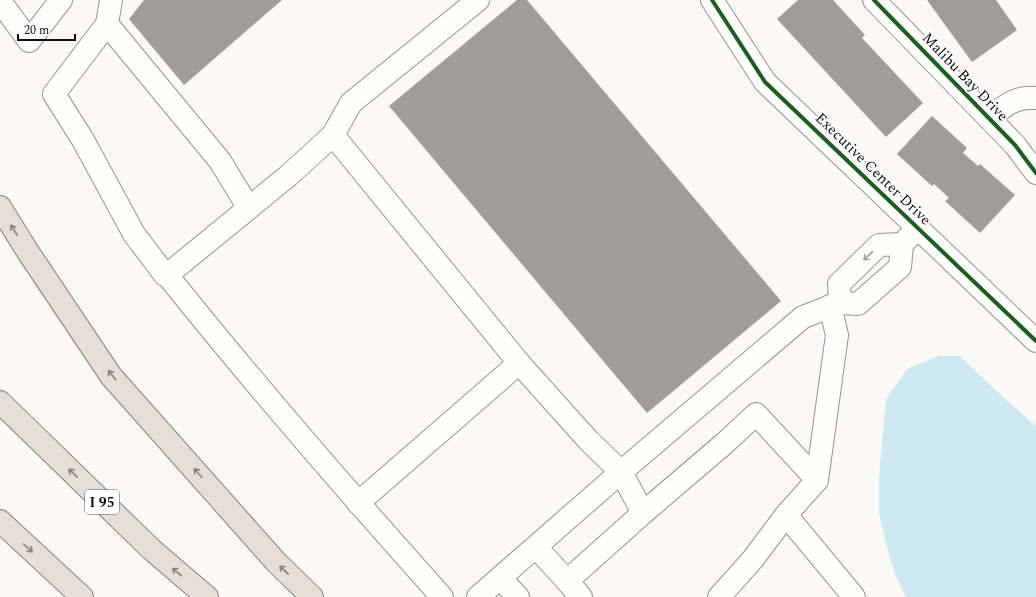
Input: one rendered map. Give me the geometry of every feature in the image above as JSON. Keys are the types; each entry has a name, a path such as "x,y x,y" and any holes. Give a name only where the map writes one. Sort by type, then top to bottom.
{"highway":[{"path":"0,207 28,252 111,376 276,562 312,597"},
{"name":"I 95","path":"0,402 151,549 207,597"},
{"path":"0,521 82,597"}],"street":[{"path":"0,1 29,41 61,0"},
{"path":"111,0 107,24 54,94 83,140 134,234 165,275 167,275 214,334 358,503 442,597"},
{"path":"167,275 248,207 288,176 333,136 352,103 478,0"},
{"name":"Executive Center Drive","path":"712,0 765,82 1036,341"},
{"name":"Malibu Bay Drive","path":"874,0 1015,145 1036,173"},
{"path":"107,24 220,160 248,207"},
{"name":"Malibu Bay Drive","path":"989,118 1013,101 1026,97 1036,98"},
{"path":"333,136 520,363 589,440 621,472 643,513"},
{"path":"719,597 753,559 786,515 817,480 837,335 835,304 839,284 879,246 902,244 918,228"},
{"path":"478,597 802,317 835,304 858,304 900,267 902,244"},
{"path":"358,503 477,402 520,363"},
{"path":"536,547 574,589 643,513 756,414 817,480"},
{"path":"786,515 854,597"},
{"path":"500,578 518,597"}],"water":[{"path":"939,356 960,356 1036,426 1036,597 906,597 897,579 889,555 879,514 879,478 886,399 908,368"}],"building":[{"path":"144,0 282,0 184,85 129,19"},
{"path":"517,0 527,0 781,301 647,413 389,106"},
{"path":"798,0 833,0 865,35 862,38 923,103 886,137 777,19"},
{"path":"927,0 996,0 1017,30 972,62"},
{"path":"932,116 967,148 963,153 978,166 980,164 1015,195 980,233 945,201 949,198 934,184 932,186 897,154"}],"cycle path":[{"path":"712,0 765,82 1036,341"},
{"path":"874,0 1015,145 1036,173"}]}
